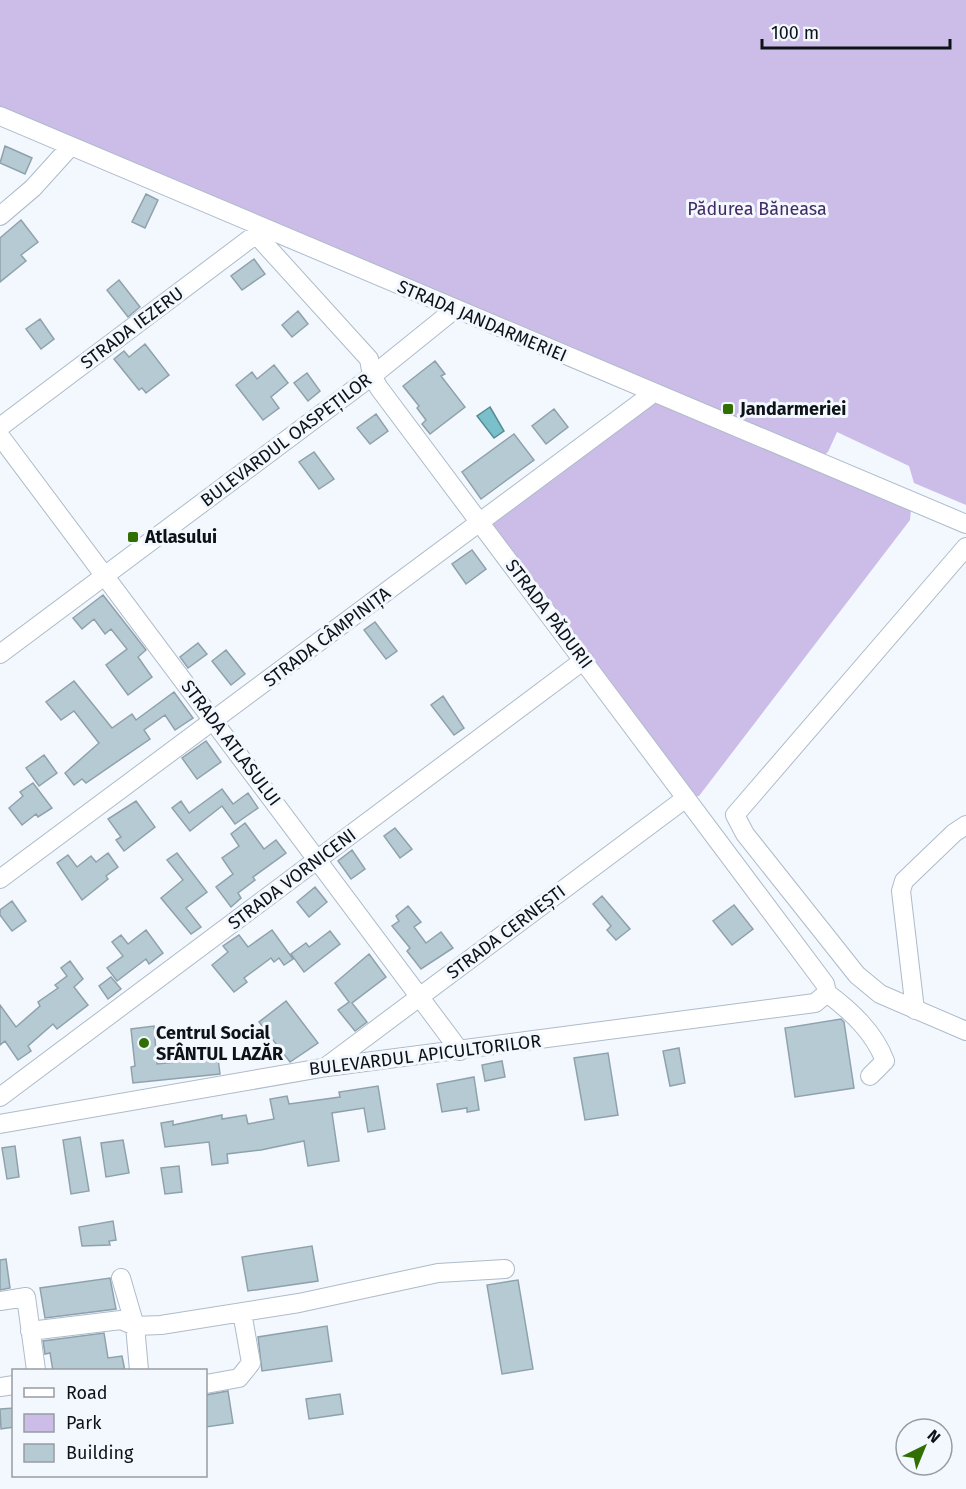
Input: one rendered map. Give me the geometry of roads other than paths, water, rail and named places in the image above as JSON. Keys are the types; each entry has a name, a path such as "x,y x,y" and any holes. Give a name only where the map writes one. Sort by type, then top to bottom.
{"street":[{"name":"STRADA JANDARMERIEI","path":"0,116 652,394 966,524"},
{"path":"0,216 33,188 70,147"},
{"name":"STRADA PĂDURII","path":"263,229 261,237 265,245 369,359 372,376 825,984 821,998"},
{"name":"STRADA IEZERU","path":"0,427 263,229"},
{"name":"BULEVARDUL OASPEȚILOR","path":"0,654 372,376 455,309"},
{"name":"STRADA CÂMPINIȚA","path":"0,879 652,394"},
{"name":"STRADA ATLASULUI","path":"0,436 460,1051"},
{"path":"966,547 735,815 745,834 857,975 880,994 966,1031"},
{"name":"STRADA VORNICENI","path":"0,1098 584,660"},
{"name":"STRADA CERNEȘTI","path":"327,1067 686,798"},
{"path":"915,1010 900,891 904,881 954,833 966,825"},
{"path":"821,998 861,1022 882,1053 885,1061 870,1076"},
{"name":"BULEVARDUL APICULTORILOR","path":"0,1124 327,1067 460,1051 821,998"},
{"path":"0,1098 18,1121"},
{"path":"30,1331 121,1320 135,1326 161,1325 242,1312 438,1274 505,1269"},
{"path":"121,1278 135,1326 139,1369"},
{"path":"0,1301 26,1297 36,1369"},
{"path":"207,1384 240,1378 252,1363 242,1312"}],"water":[{"path":"490,407 504,431 494,438 477,416"}],"place":[{"name":"Jandarmeriei","path":"728,409"},
{"name":"Atlasului","path":"133,537"},
{"name":"Centrul Social SFÂNTUL LAZĂR","path":"144,1043"}],"park label":[{"name":"Pădurea Băneasa","path":"757,209"}]}
